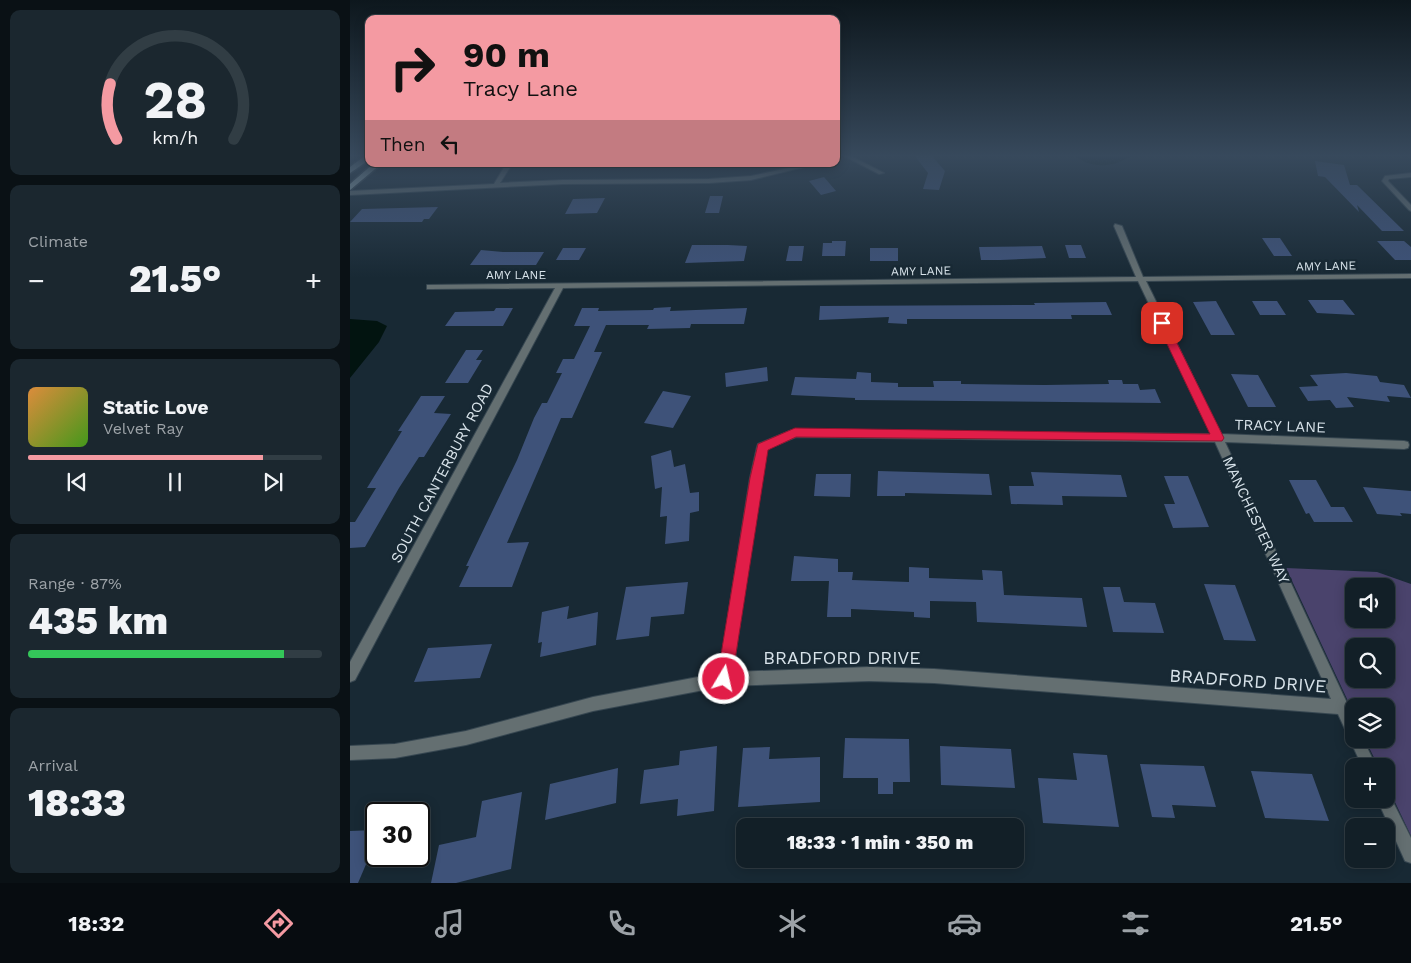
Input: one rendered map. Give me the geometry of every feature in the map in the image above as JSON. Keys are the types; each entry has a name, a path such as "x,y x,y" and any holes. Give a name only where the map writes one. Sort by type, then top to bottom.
{"street":[{"path":"1399,196 1411,208"},
{"name":"MANCHESTER WAY","path":"1118,226 1141,280 1218,438 1345,716"},
{"name":"AMY LANE","path":"430,287 1411,276"},
{"name":"SOUTH CANTERBURY ROAD","path":"350,675 560,286"},
{"name":"TRACY LANE","path":"724,679 762,447 795,433 1218,438 1404,446"},
{"name":"BRADFORD DRIVE","path":"350,753 395,751 466,738 593,704 724,679 869,674 934,676 1341,708"},
{"path":"1388,808 1411,855"}],"shaded area":[{"path":"350,319 377,321 387,326 379,342 350,378"},
{"path":"1286,568 1377,572 1394,578 1345,578 1345,628 1395,628 1395,578 1411,584 1411,836 1395,802 1395,758 1374,758 1369,748 1395,748 1395,698 1347,698"}],"building":[{"path":"710,196 723,196 719,213 705,213"},
{"path":"1344,196 1368,196 1404,231 1382,231 1357,205 1359,212"},
{"path":"605,198 597,213 565,214 573,199"},
{"path":"438,207 429,219 424,219 422,222 350,222 362,209"},
{"path":"1262,238 1280,238 1292,256 1274,256"},
{"path":"832,241 846,241 845,256 822,256 823,243 832,243"},
{"path":"1377,241 1404,241 1411,247 1411,260 1395,260"},
{"path":"692,245 747,246 744,261 685,263"},
{"path":"1065,245 1081,245 1086,258 1069,258"},
{"path":"789,246 804,246 802,261 786,261"},
{"path":"1042,246 1046,258 1000,260 981,260 979,247"},
{"path":"563,248 586,248 579,260 556,260"},
{"path":"870,248 898,248 898,261 870,261"},
{"path":"481,250 544,252 536,265 470,265"},
{"path":"1308,300 1343,300 1355,315 1317,313"},
{"path":"1216,301 1235,335 1211,335 1193,302"},
{"path":"1252,301 1277,301 1286,315 1260,315"},
{"path":"1106,302 1112,315 1071,315 1072,319 907,319 907,324 888,323 889,317 819,320 820,306 1035,305 1034,303"},
{"path":"671,307 670,311 747,308 744,324 691,324 690,328 647,329 649,325 606,325 594,352 602,352 572,418 561,418 507,543 529,542 512,587 459,587 469,566 466,566 517,460 534,418 542,403 547,403 562,373 556,373 563,359 574,359 590,326 574,326 582,308 599,308 598,311 653,310 654,308"},
{"path":"496,308 513,308 503,326 445,326 455,312 494,311"},
{"path":"466,350 483,350 476,360 482,360 468,383 445,383"},
{"path":"767,367 768,381 726,387 725,373"},
{"path":"857,372 871,373 871,382 898,383 898,387 934,387 933,381 961,381 961,384 1045,385 1109,384 1108,380 1122,380 1123,384 1138,384 1140,390 1155,389 1161,403 855,400 855,398 791,395 795,377 856,379"},
{"path":"1346,373 1377,376 1380,382 1404,385 1411,398 1387,396 1390,402 1347,397 1354,407 1336,408 1330,400 1308,401 1299,387 1318,386 1310,375"},
{"path":"1231,374 1258,375 1276,407 1248,407"},
{"path":"663,391 691,396 673,428 644,423"},
{"path":"421,396 445,396 434,413 451,414 424,457 419,457 365,547 350,548 350,522 355,522 376,488 367,488 402,431 398,431"},
{"path":"671,450 674,467 685,464 690,493 699,492 699,511 690,513 689,541 665,544 667,516 660,517 662,487 655,489 651,456"},
{"path":"878,471 989,474 992,495 905,493 905,496 877,496"},
{"path":"1031,472 1121,475 1127,497 1062,496 1063,505 1011,504 1009,486 1034,486"},
{"path":"816,474 851,474 850,497 814,496"},
{"path":"1164,476 1188,476 1209,527 1173,528 1164,504 1175,504"},
{"path":"1289,480 1316,480 1331,507 1344,507 1353,522 1314,522 1309,513 1306,514"},
{"path":"1363,487 1411,491 1411,514 1400,513 1402,516 1377,514"},
{"path":"794,556 838,559 838,572 853,572 852,580 909,582 909,567 929,568 929,578 983,580 982,570 1002,571 1004,595 1082,598 1087,627 977,622 976,602 930,601 930,618 914,617 914,612 851,609 851,617 827,617 829,581 791,581"},
{"path":"688,582 684,614 651,617 649,636 616,640 626,587"},
{"path":"1204,584 1235,585 1256,641 1224,640"},
{"path":"1103,587 1120,587 1124,602 1155,603 1164,633 1113,632"},
{"path":"569,606 567,619 598,612 596,645 540,657 542,642 538,643 542,612"},
{"path":"492,644 480,678 414,682 428,648"},
{"path":"845,738 909,739 910,782 893,782 893,794 878,794 878,778 843,778"},
{"path":"717,746 714,811 677,816 678,799 640,804 644,770 679,765 680,751"},
{"path":"940,746 1011,749 1015,788 941,785"},
{"path":"770,747 769,759 820,757 820,802 738,807 743,748"},
{"path":"1073,753 1107,755 1119,827 1043,823 1038,778 1077,780"},
{"path":"1140,764 1204,766 1216,807 1172,805 1175,818 1152,817"},
{"path":"618,768 616,803 545,820 550,784"},
{"path":"1251,771 1312,774 1329,821 1265,818"},
{"path":"522,792 511,869 456,883 431,883 439,845 476,837 482,801"},
{"path":"365,830 365,867 358,883 350,883 350,831"}],"route":[{"path":"724,679 762,447 795,433 1218,438 1162,323"}]}
